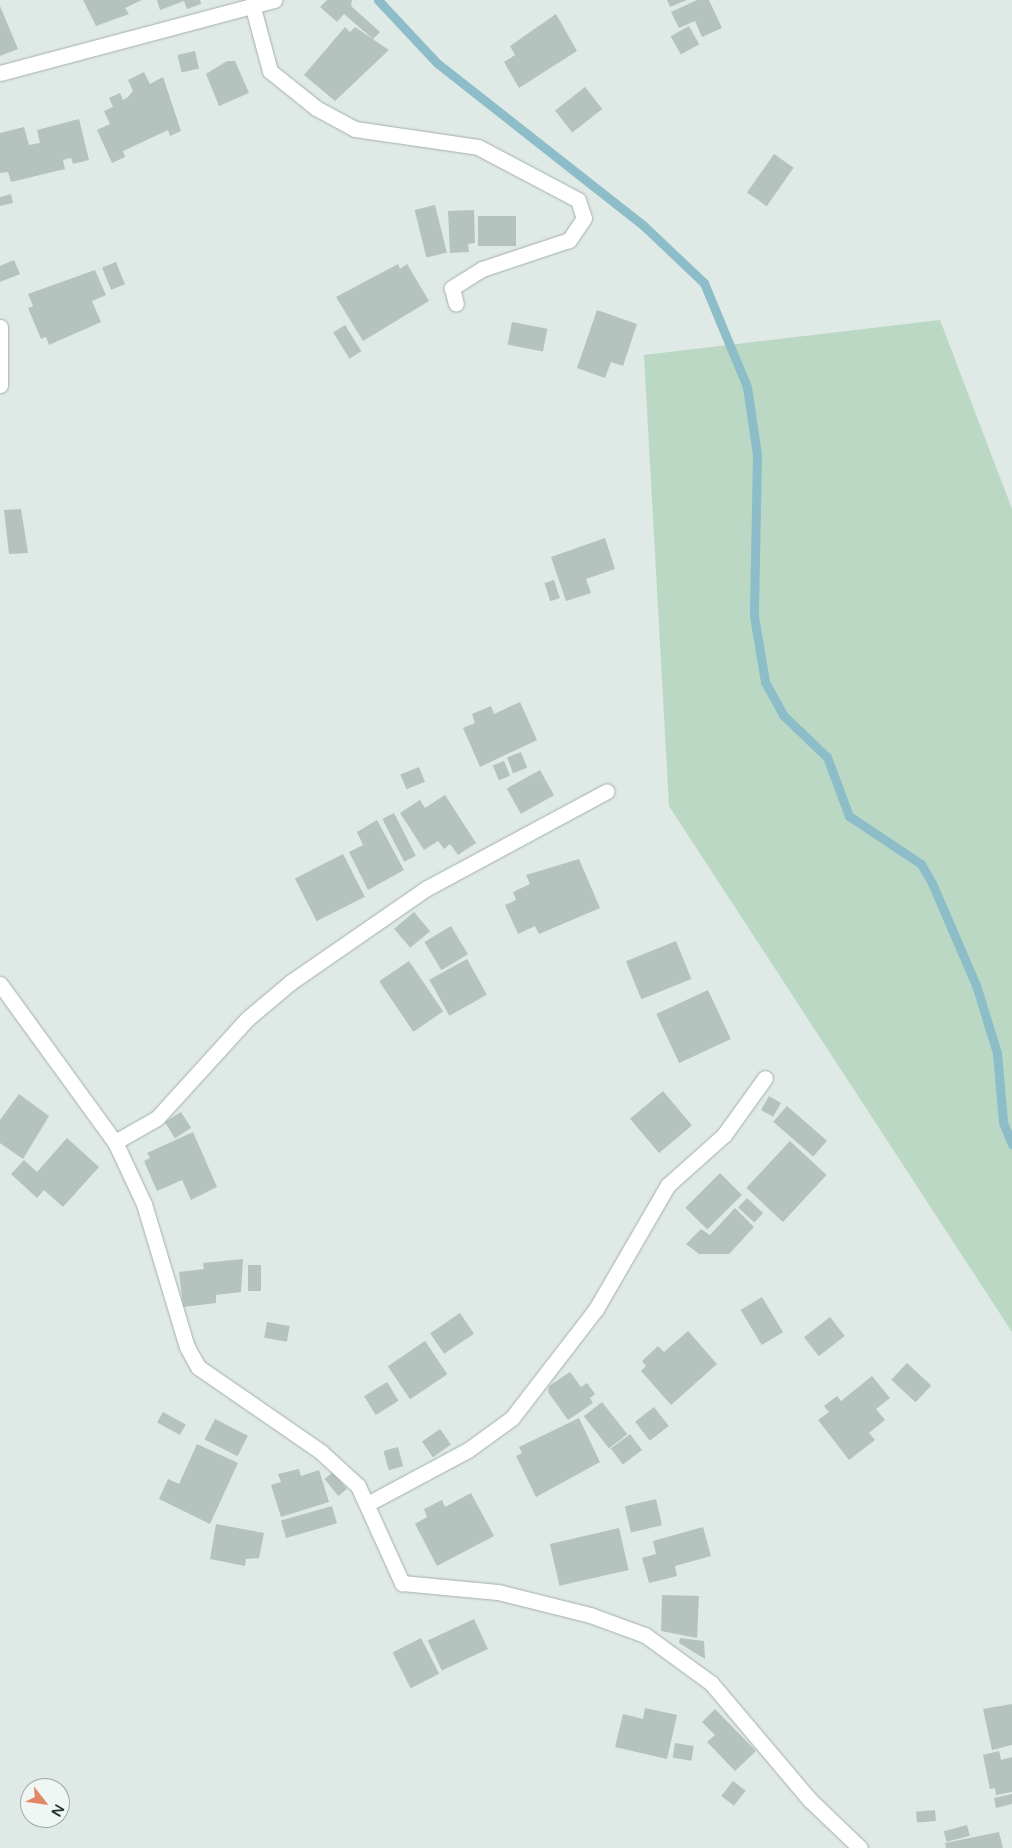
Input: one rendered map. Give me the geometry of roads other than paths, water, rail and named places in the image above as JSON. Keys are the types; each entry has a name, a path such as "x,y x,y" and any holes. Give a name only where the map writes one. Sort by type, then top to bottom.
{"street":[{"path":"0,73 253,8 274,0"},
{"path":"253,8 270,71 316,108 355,129 478,147 578,200 584,218 569,240 482,269 452,288 456,304"},
{"path":"0,327 0,385"},
{"path":"115,1142 157,1118 247,1019 298,977 427,888 607,791"},
{"path":"0,984 115,1142 144,1204 187,1347 198,1367 321,1452 358,1486 369,1503 402,1583 469,1587 551,1604 619,1624 676,1654 711,1683 810,1800 860,1848"},
{"path":"369,1503 468,1450 512,1418 596,1309 668,1185 724,1135 765,1078"}],"waterway":[{"path":"378,0 437,63 644,226 704,283 747,387 757,455 754,616 765,682 783,715 827,757 849,816 921,864 932,883 976,985 997,1053 1003,1122 1012,1144"}]}
